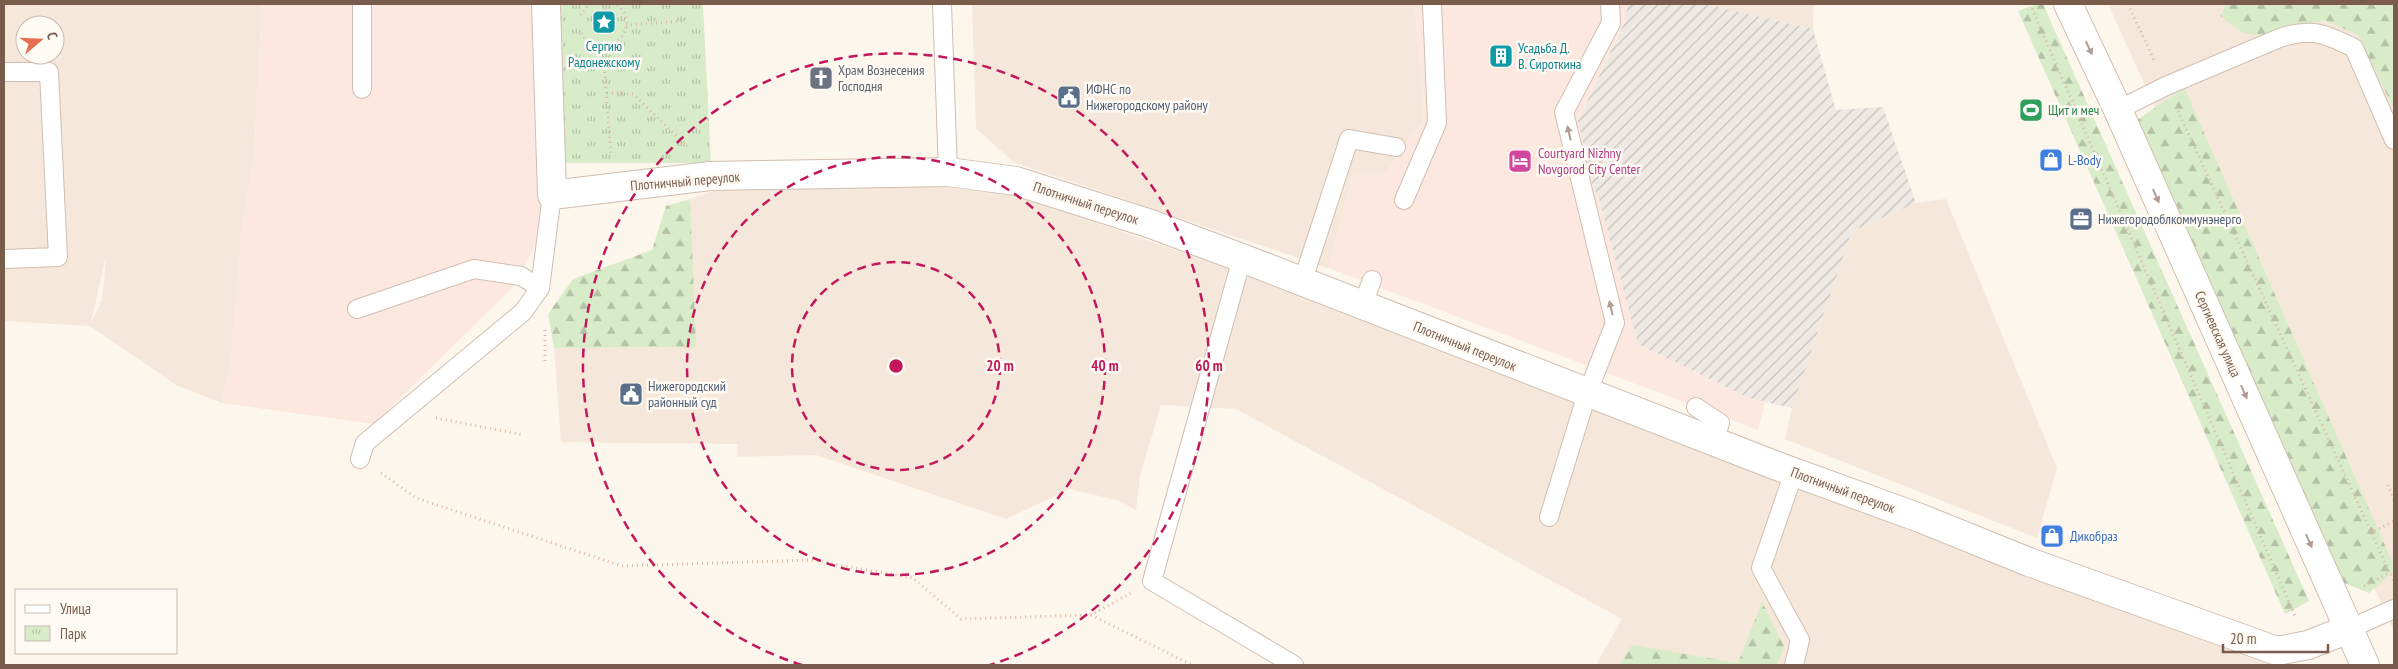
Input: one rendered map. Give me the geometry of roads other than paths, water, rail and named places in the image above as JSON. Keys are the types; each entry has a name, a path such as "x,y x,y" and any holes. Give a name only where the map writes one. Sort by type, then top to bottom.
{"street":[{"path":"546,4 552,195"},
{"name":"Сергиевская улица","path":"2068,4 2118,110 2365,665"},
{"name":"Плотничный переулок","path":"552,195 710,176 948,172 1016,181 1151,224 1302,283 1368,292 1592,382 1714,442 1920,518 2030,562 2277,651 2308,645 2349,629"}],"lane":[{"path":"362,4 362,89"},
{"path":"942,4 948,172"},
{"path":"1404,200 1437,123 1432,4"},
{"path":"1549,517 1592,382 1615,323 1564,112 1611,23 1610,4"},
{"path":"2118,110 2166,86 2282,37 2301,32 2325,34 2354,48 2394,140"},
{"path":"4,72 49,72 58,257 4,259"},
{"path":"1302,283 1349,138 1396,147"},
{"path":"360,459 365,443 400,412 523,312 540,288 552,195"},
{"path":"1242,258 1152,581 1294,665"},
{"path":"357,309 474,269 521,276 540,288"},
{"path":"1696,406 1720,423 1714,442"},
{"path":"1794,472 1761,568 1800,640 1794,665"},
{"path":"2349,629 2394,609"}],"place":[{"name":"Сергию Радонежскому","path":"604,22"},
{"name":"Усадьба Д. В. Сироткина","path":"1501,56"},
{"name":"Храм Вознесения Господня","path":"821,78"},
{"name":"ИФНС по Нижегородскому району","path":"1069,97"},
{"name":"Щит и меч","path":"2031,110"},
{"name":"L-Body","path":"2051,160"},
{"name":"Courtyard Nizhny Novgorod City Center","path":"1520,161"},
{"name":"Нижегородоблкоммунэнерго","path":"2081,219"},
{"name":"Нижегородский районный суд","path":"631,394"},
{"name":"Дикобраз","path":"2052,536"}]}
